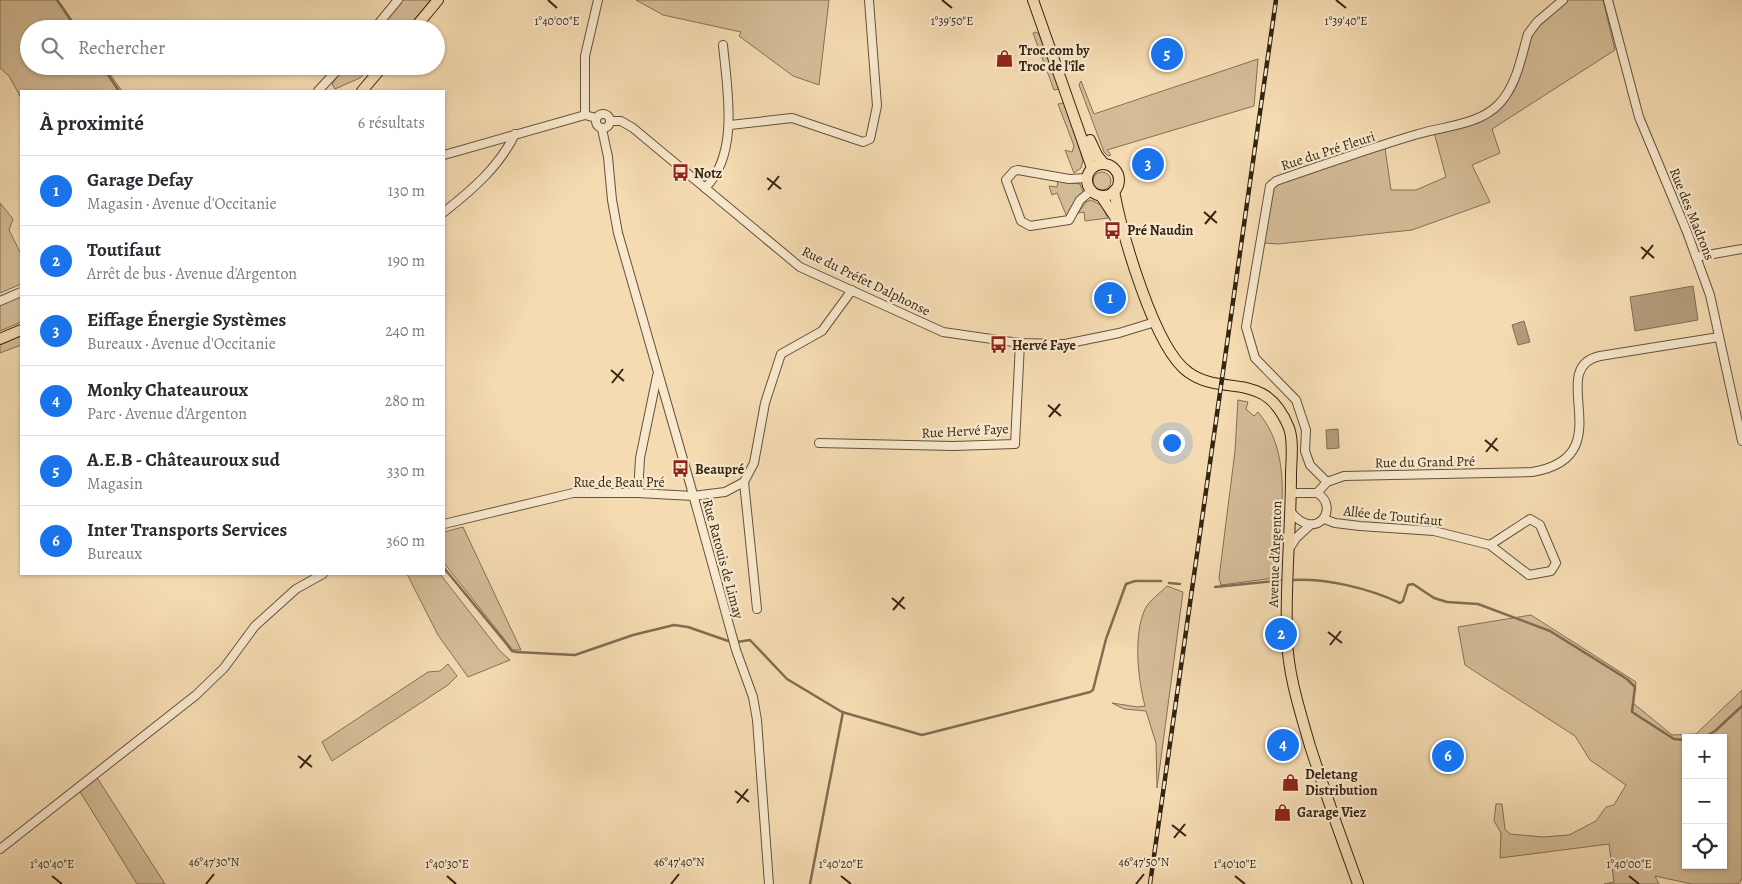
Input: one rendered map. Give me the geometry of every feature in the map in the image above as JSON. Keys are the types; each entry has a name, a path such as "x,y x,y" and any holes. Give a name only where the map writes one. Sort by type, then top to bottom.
{"main road":[{"path":"421,20 438,0"},
{"path":"1033,0 1085,144 1091,191 1101,196 1123,232"},
{"path":"1040,0 1092,146 1104,164 1112,167 1117,173 1118,184 1114,191 1101,196"},
{"path":"363,90 375,75"},
{"path":"1090,173 1104,164"},
{"path":"1114,191 1123,232"},
{"name":"Avenue d'Argenton","path":"1123,232 1155,322 1174,359 1189,373 1213,382 1250,388 1266,396 1280,411 1290,430 1291,493 1287,639 1296,699 1318,770 1358,884"},
{"path":"0,339 20,330"}],"street":[{"path":"381,20 398,0"},
{"path":"585,115 585,56 598,0"},
{"path":"730,125 792,118 866,142 872,135 877,112 875,49 869,0"},
{"name":"Rue du Pré Fleuri","path":"1327,482 1310,466 1305,450 1306,430 1296,400 1255,358 1246,327 1270,186 1276,181 1416,134 1471,121 1487,114 1500,103 1510,88 1528,34 1533,26 1563,0"},
{"name":"Rue des Madrons","path":"1608,0 1639,117 1710,295 1742,441"},
{"path":"705,188 723,157 730,125 723,45"},
{"path":"319,90 333,75"},
{"path":"600,114 606,114 610,121 608,126 602,129 597,126 596,118 600,114"},
{"path":"445,155 585,115 596,118"},
{"name":"Rue du Préfet Dalphonse","path":"610,121 621,121 633,128 800,266 943,332 1020,343 1065,344 1119,333 1155,322"},
{"name":"Rue Ratouis de Limay","path":"602,129 608,157 612,200 618,233 730,631 753,697 757,720 769,884"},
{"path":"445,211 477,186 509,146 515,134"},
{"path":"1090,173 1069,179 1018,170 1014,171 1006,180 1021,222 1030,226 1069,220 1080,200 1091,191"},
{"path":"1696,257 1742,249"},
{"path":"757,609 744,482 754,463 766,403 781,354 822,331 852,290"},
{"path":"0,301 20,292"},
{"name":"Rue du Grand Pré","path":"1327,482 1344,476 1532,472 1547,470 1559,463 1571,451 1578,438 1580,416 1576,384 1578,372 1584,364 1592,358 1600,356 1719,337"},
{"name":"Rue Hervé Faye","path":"819,444 953,446 1015,444 1020,343"},
{"path":"638,492 640,458 658,374"},
{"name":"Rue de Beau Pré","path":"445,524 573,493 638,492 693,496 725,492 744,482"},
{"path":"1317,493 1327,482"},
{"path":"1288,551 1296,538 1309,526 1318,524 1324,519 1327,509 1326,501 1317,493 1291,493"},
{"path":"1290,511 1295,518 1309,526"},
{"name":"Allée de Toutifaut","path":"1324,519 1335,523 1360,526 1434,531 1490,545 1529,575 1551,571 1556,563 1540,525 1530,519 1490,545"},
{"path":"0,849 196,695 224,668 255,626 296,589 321,575"}],"shaded area":[{"path":"0,0 58,0 72,20 20,20 20,75 110,75 121,90 20,90 20,96 9,76 0,68"},
{"path":"401,0 431,0 414,20 384,20"},
{"path":"636,0 829,0 819,85 793,76 739,36 741,32 663,15"},
{"path":"1568,0 1603,0 1615,50 1492,129 1500,153 1472,165 1490,202 1412,230 1278,244 1264,243 1271,192 1279,183 1385,148 1391,190 1416,190 1446,177 1434,132 1492,114 1525,54 1533,33 1547,16"},
{"path":"1033,33 1039,34 1059,89 1054,90"},
{"path":"1258,59 1254,106 1107,150 1111,155 1108,156 1104,152 1079,85 1081,81 1094,114"},
{"path":"338,75 363,75 335,89 332,84"},
{"path":"1064,103 1083,160 1081,168 1074,173 1065,150 1072,152 1074,146 1058,104"},
{"path":"1098,172 1106,172 1111,177 1109,188 1098,190 1093,185 1093,177"},
{"path":"1058,181 1080,184 1084,194 1067,217 1057,193 1052,195 1049,186 1057,187"},
{"path":"1091,200 1101,205 1108,218 1085,221 1084,212 1078,213 1086,202"},
{"path":"0,203 13,219 9,230 20,252 20,284 0,293"},
{"path":"1693,286 1698,320 1635,331 1630,297"},
{"path":"20,296 20,322 0,331 0,305"},
{"path":"1524,321 1530,342 1518,345 1512,325"},
{"path":"20,335 20,345 0,353 0,344"},
{"path":"1238,400 1248,402 1246,409 1254,416 1258,412 1270,430 1277,449 1281,469 1281,512 1275,576 1267,579 1221,585 1219,578 1235,451"},
{"path":"1338,429 1339,448 1327,449 1326,430"},
{"path":"463,527 521,650 513,650 445,564 445,532"},
{"path":"408,575 441,575 500,651 510,660 468,677 438,635"},
{"path":"1167,586 1183,592 1157,788 1156,743 1146,711 1124,709 1112,703 1138,707 1145,706 1140,684 1138,658 1141,620 1147,606"},
{"path":"1531,615 1636,682 1633,703 1672,735 1682,735 1682,869 1727,869 1727,734 1696,734 1742,690 1742,879 1738,884 1692,884 1655,876 1659,884 1604,884 1614,882 1609,844 1500,858 1501,833 1494,821 1496,804 1502,804 1505,829 1510,834 1543,837 1569,835 1596,821 1606,807 1614,805 1626,785 1590,760 1575,736 1465,665 1458,627"},
{"path":"448,664 457,676 448,685 332,761 322,742 428,672 440,671"},
{"path":"96,776 165,884 137,884 79,790"}],"waterway":[{"path":"57,0 71,20"},
{"path":"108,75 118,90"},
{"path":"445,569 512,651 575,655 633,635 674,625 688,627 731,642"},
{"path":"1215,587 1285,580"},
{"path":"1291,580 1332,582 1347,585 1400,603 1403,601 1408,585 1413,584 1434,598 1447,602 1478,604 1550,631 1627,679 1635,687 1632,712 1674,739 1682,740"},
{"path":"737,642 750,640 787,679 842,712 922,735 1090,692 1093,690 1106,639 1126,584 1135,581 1161,581"},
{"path":"1169,583 1180,584"},
{"path":"1710,734 1742,706"},
{"path":"810,884 843,712"}],"railway":[{"path":"1150,884 1276,0"}],"place":[{"name":"A.E.B - Châteauroux sud","path":"1167,54"},
{"name":"Troc.com by Troc de l'île","path":"1005,58"},
{"name":"Eiffage Énergie Systèmes","path":"1148,164"},
{"name":"Notz","path":"680,173"},
{"name":"Pré Naudin","path":"1113,230"},
{"name":"Garage Defay","path":"1110,298"},
{"name":"Hervé Faye","path":"998,345"},
{"name":"Beaupré","path":"681,469"},
{"name":"Toutifaut","path":"1281,634"},
{"name":"Monky Chateauroux","path":"1283,745"},
{"name":"Inter Transports Services","path":"1448,756"},
{"name":"Deletang Distribution","path":"1291,782"},
{"name":"Garage Viez","path":"1283,812"}]}
